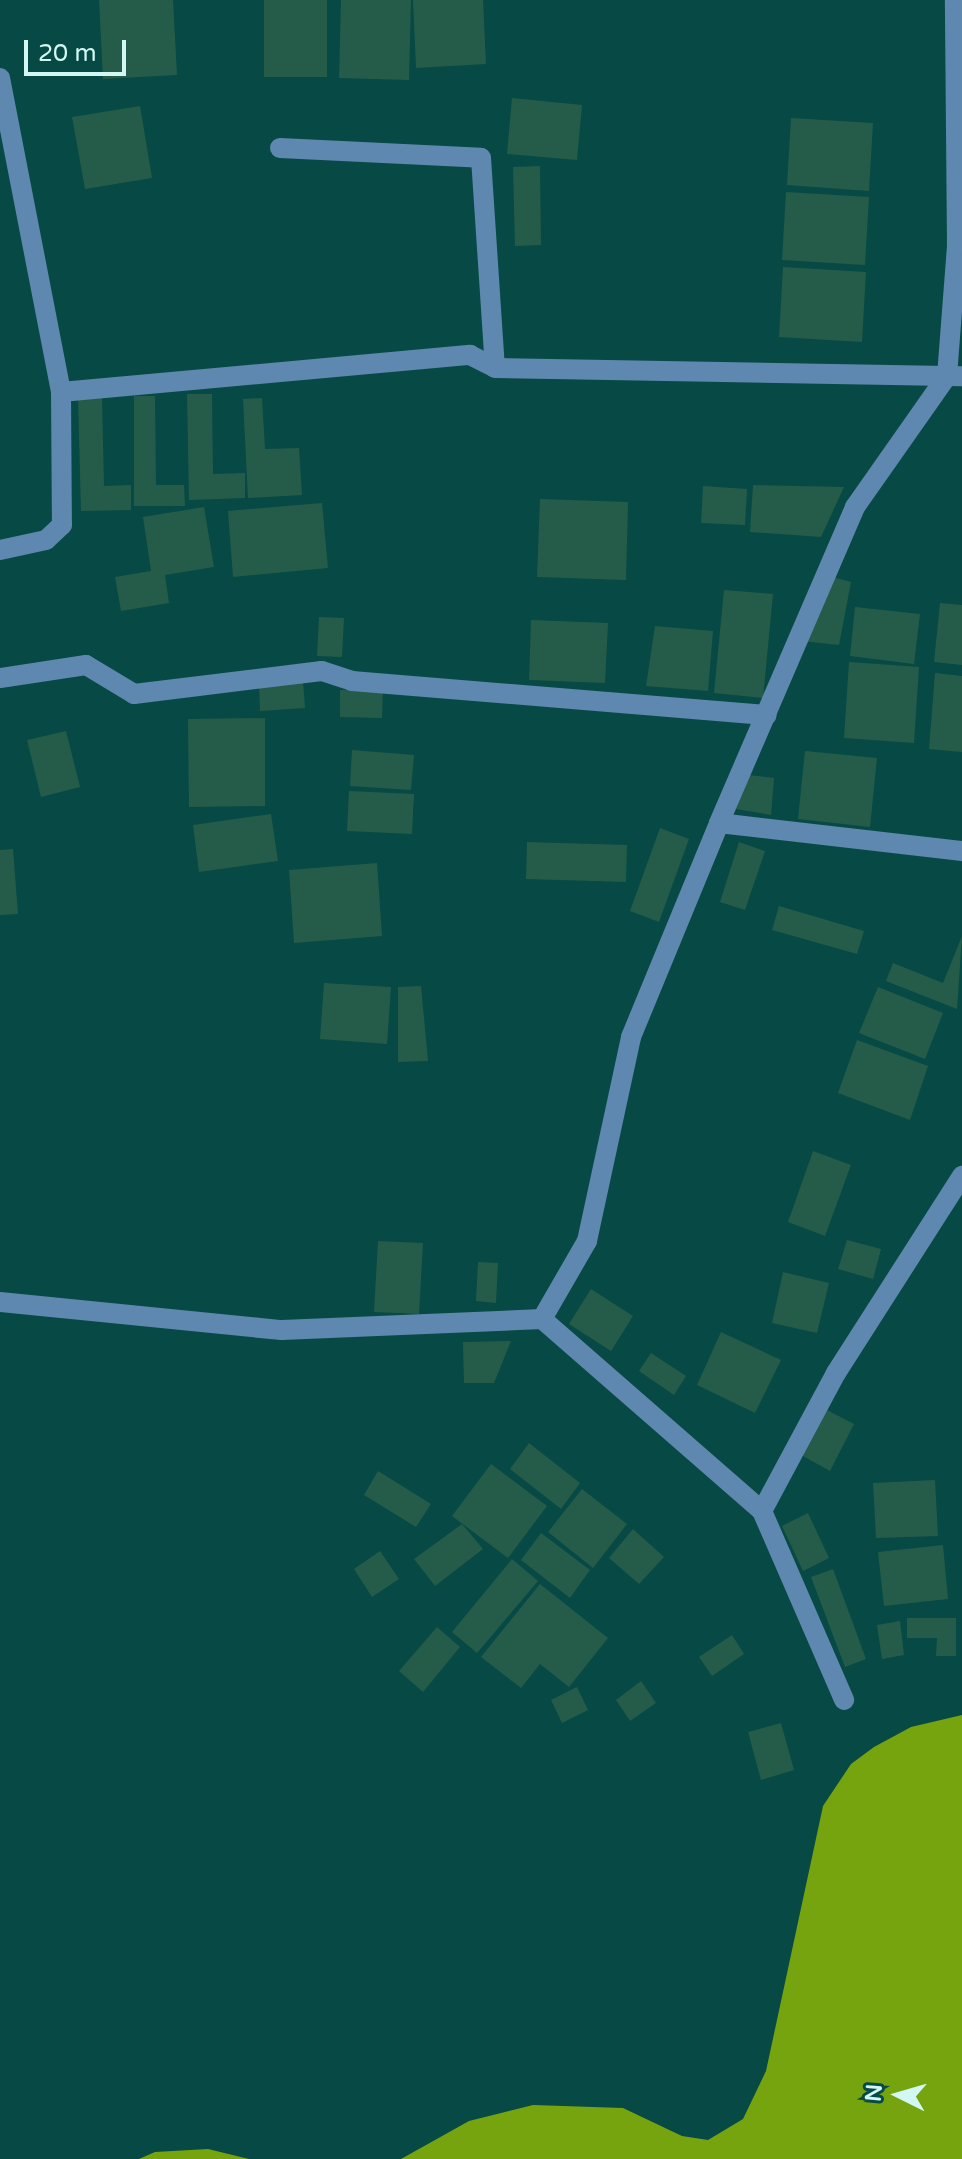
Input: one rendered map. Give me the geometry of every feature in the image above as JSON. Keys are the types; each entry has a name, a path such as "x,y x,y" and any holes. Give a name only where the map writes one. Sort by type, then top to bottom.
{"street":[{"path":"542,1319 587,1241 631,1037 855,507 954,376 959,246 955,0"},
{"path":"0,78 61,392 59,535 0,550"},
{"path":"280,148 481,158 495,368"},
{"path":"61,392 470,355 495,368 954,376"},
{"path":"0,678 86,665 134,694 322,671 352,681 767,715"},
{"path":"719,823 962,851"},
{"path":"762,1511 836,1373 962,1176"},
{"path":"0,1302 282,1330 542,1319 762,1511 844,1700"}],"shaded area":[{"path":"962,1715 962,2159 401,2159 469,2121 533,2105 623,2108 682,2136 708,2140 743,2119 766,2071 823,1806 851,1764 874,1747 911,1727"},
{"path":"208,2149 249,2159 139,2159 155,2152"}],"building":[{"path":"99,0 173,0 177,75 103,79"},
{"path":"264,0 327,0 327,77 264,77"},
{"path":"341,0 411,0 409,80 339,78"},
{"path":"413,0 483,0 486,64 416,68"},
{"path":"512,98 582,105 577,160 507,154"},
{"path":"140,106 152,178 85,189 72,117"},
{"path":"791,118 873,123 869,191 787,185"},
{"path":"540,166 541,245 515,246 513,167"},
{"path":"786,192 869,197 865,265 782,260"},
{"path":"783,267 866,272 862,342 779,337"},
{"path":"187,394 212,394 213,474 245,473 245,498 189,500"},
{"path":"102,396 104,486 131,485 131,510 81,511 78,397"},
{"path":"134,396 155,396 156,485 184,485 185,506 134,506"},
{"path":"262,398 265,449 299,448 302,495 248,498 243,399"},
{"path":"753,485 844,487 821,537 750,532"},
{"path":"703,486 747,489 745,525 701,523"},
{"path":"540,499 628,502 626,580 537,577"},
{"path":"322,503 328,568 233,577 228,511"},
{"path":"204,507 214,567 165,575 169,603 121,611 115,577 151,571 143,517"},
{"path":"833,577 851,582 839,645 802,641"},
{"path":"724,590 773,594 763,698 714,693"},
{"path":"940,603 962,605 962,665 934,662"},
{"path":"855,607 920,614 914,664 850,656"},
{"path":"319,617 344,618 342,657 317,656"},
{"path":"531,620 608,623 605,683 529,680"},
{"path":"655,626 713,631 708,691 646,686"},
{"path":"849,662 919,667 914,743 844,738"},
{"path":"935,673 962,676 962,752 929,749"},
{"path":"303,681 305,708 260,711 259,684"},
{"path":"340,690 383,690 382,718 340,717"},
{"path":"265,718 265,806 189,807 188,719"},
{"path":"66,731 80,787 41,797 27,740"},
{"path":"352,750 414,755 411,790 350,786"},
{"path":"805,751 877,758 870,827 798,819"},
{"path":"748,775 774,778 771,815 736,809"},
{"path":"349,791 414,794 412,834 347,831"},
{"path":"271,814 278,861 199,872 193,825"},
{"path":"660,828 689,839 659,922 630,911"},
{"path":"527,842 627,845 626,882 526,879"},
{"path":"739,842 765,851 745,910 720,902"},
{"path":"13,849 18,914 0,915 0,850"},
{"path":"377,863 382,936 294,943 289,870"},
{"path":"779,906 864,931 857,954 772,930"},
{"path":"962,936 957,1009 886,981 893,963 943,983"},
{"path":"324,983 391,987 387,1044 320,1039"},
{"path":"421,986 428,1061 398,1062 398,987"},
{"path":"878,987 943,1013 925,1059 859,1033"},
{"path":"857,1040 928,1066 910,1120 838,1093"},
{"path":"813,1151 851,1165 825,1236 788,1222"},
{"path":"847,1240 881,1249 873,1279 838,1269"},
{"path":"378,1241 423,1243 419,1314 374,1312"},
{"path":"478,1262 498,1263 496,1303 476,1301"},
{"path":"783,1272 829,1283 817,1333 772,1323"},
{"path":"591,1289 633,1316 611,1351 569,1324"},
{"path":"721,1332 781,1360 755,1413 697,1385"},
{"path":"511,1341 494,1383 464,1383 463,1342"},
{"path":"651,1353 686,1376 674,1395 639,1371"},
{"path":"825,1409 854,1424 830,1471 801,1455"},
{"path":"529,1443 580,1483 561,1509 510,1469"},
{"path":"491,1464 547,1506 508,1558 452,1516"},
{"path":"378,1471 431,1504 416,1527 364,1495"},
{"path":"935,1480 938,1536 876,1538 873,1483"},
{"path":"582,1489 627,1524 593,1568 548,1532"},
{"path":"808,1513 829,1558 803,1571 782,1526"},
{"path":"462,1524 483,1549 435,1586 414,1559"},
{"path":"633,1529 664,1557 639,1584 609,1558"},
{"path":"541,1533 590,1570 570,1598 521,1560"},
{"path":"943,1545 948,1599 884,1606 878,1552"},
{"path":"380,1551 399,1579 372,1597 354,1569"},
{"path":"512,1559 538,1581 477,1653 452,1632"},
{"path":"833,1569 866,1659 845,1667 811,1577"},
{"path":"540,1584 608,1638 569,1687 540,1664 521,1688 481,1657"},
{"path":"907,1618 956,1618 956,1656 936,1656 937,1638 907,1638"},
{"path":"900,1621 904,1655 882,1659 877,1625"},
{"path":"437,1627 460,1647 423,1692 399,1671"},
{"path":"732,1635 744,1654 712,1676 699,1657"},
{"path":"641,1681 656,1703 630,1721 616,1700"},
{"path":"577,1687 588,1710 562,1723 551,1700"},
{"path":"781,1723 794,1770 761,1780 748,1732"}]}
